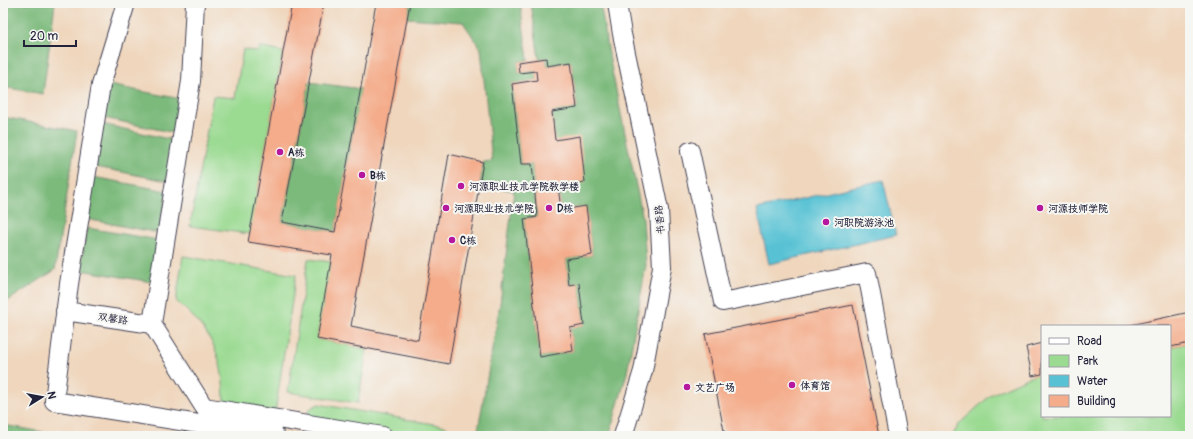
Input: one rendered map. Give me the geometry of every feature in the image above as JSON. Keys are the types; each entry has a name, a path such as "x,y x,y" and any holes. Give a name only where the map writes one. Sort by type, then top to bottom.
{"street":[{"path":"126,3 102,85 65,311 54,401 275,436"},
{"path":"194,3 191,81 152,324 204,407 307,430 383,436"},
{"name":"书香路","path":"609,3 651,212 655,265 637,369 616,436"},
{"name":"书香路","path":"617,3 622,34 660,210 662,267 643,371 623,436"},
{"path":"690,150 723,302 867,273 898,436"},
{"name":"双馨路","path":"65,311 152,324"}],"shaded area":[{"name":"河源职业技术学院","path":"3,3 1190,3 1190,436 3,436"}],"green space":[{"path":"3,3 55,3 43,94 3,87"},
{"path":"410,3 520,3 528,60 518,62 519,73 536,71 537,80 512,84 521,164 532,164 537,217 524,219 540,357 573,351 570,328 584,325 579,284 569,285 566,259 592,255 586,207 561,210 552,112 577,108 571,62 547,66 546,58 539,59 531,3 600,3 612,71 643,219 646,265 627,373 609,436 477,436 500,304 514,191 480,184 483,162 492,161 481,49 463,22 407,18"},
{"path":"259,47 283,52 250,234 190,226 213,96 235,98 243,49 258,52"},
{"path":"309,82 361,89 335,232 282,222"},
{"path":"109,85 181,99 175,133 104,118"},
{"path":"3,117 77,131 55,270 6,302 3,301"},
{"path":"102,124 173,140 167,181 96,167"},
{"path":"93,177 167,191 159,233 86,219"},
{"path":"87,228 159,240 152,282 80,270"},
{"path":"183,256 296,275 275,413 224,405 222,373 219,359 214,347 199,324 189,312 176,301"},
{"path":"308,259 331,262 317,339 367,349 358,403 288,392"},
{"path":"1190,343 1190,436 952,436 960,423 992,394 1032,376 1041,374 1041,417 1171,417 1171,347"},
{"path":"318,404 445,426 449,430 450,435 399,436 318,424 308,417 308,410"},
{"path":"3,425 43,432 43,436 3,436"}],"water":[{"name":"河职院游泳池","path":"883,180 896,235 769,264 757,209"}],"building":[{"name":"河源职业技术学院教学楼","path":"292,3 324,3 282,222 335,232 376,3 410,3 351,326 418,340 449,154 483,162 449,364 317,339 332,255 248,242"},
{"name":"河源职业技术学院教学楼","path":"546,58 547,66 571,62 577,108 552,112 555,140 580,136 585,182 558,186 561,210 586,206 592,255 566,259 569,285 579,283 584,325 570,328 573,351 540,357 524,219 537,217 532,164 521,164 512,84 537,80 536,71 519,73 518,62"},
{"name":"体育馆","path":"853,305 879,436 725,436 705,334"},
{"path":"1190,312 1190,343 1171,347 1171,325 1131,325"},
{"path":"1041,343 1041,374 1032,376 1026,347"}],"place":[{"name":"A栋","path":"280,152"},
{"name":"B栋","path":"362,175"},
{"name":"河源职业技术学院教学楼","path":"461,186"},
{"name":"河源职业技术学院","path":"446,208"},
{"name":"D栋","path":"549,208"},
{"name":"河源技师学院","path":"1040,208"},
{"name":"河职院游泳池","path":"826,222"},
{"name":"C栋","path":"452,240"},
{"name":"体育馆","path":"792,385"},
{"name":"文艺广场","path":"687,387"}]}
